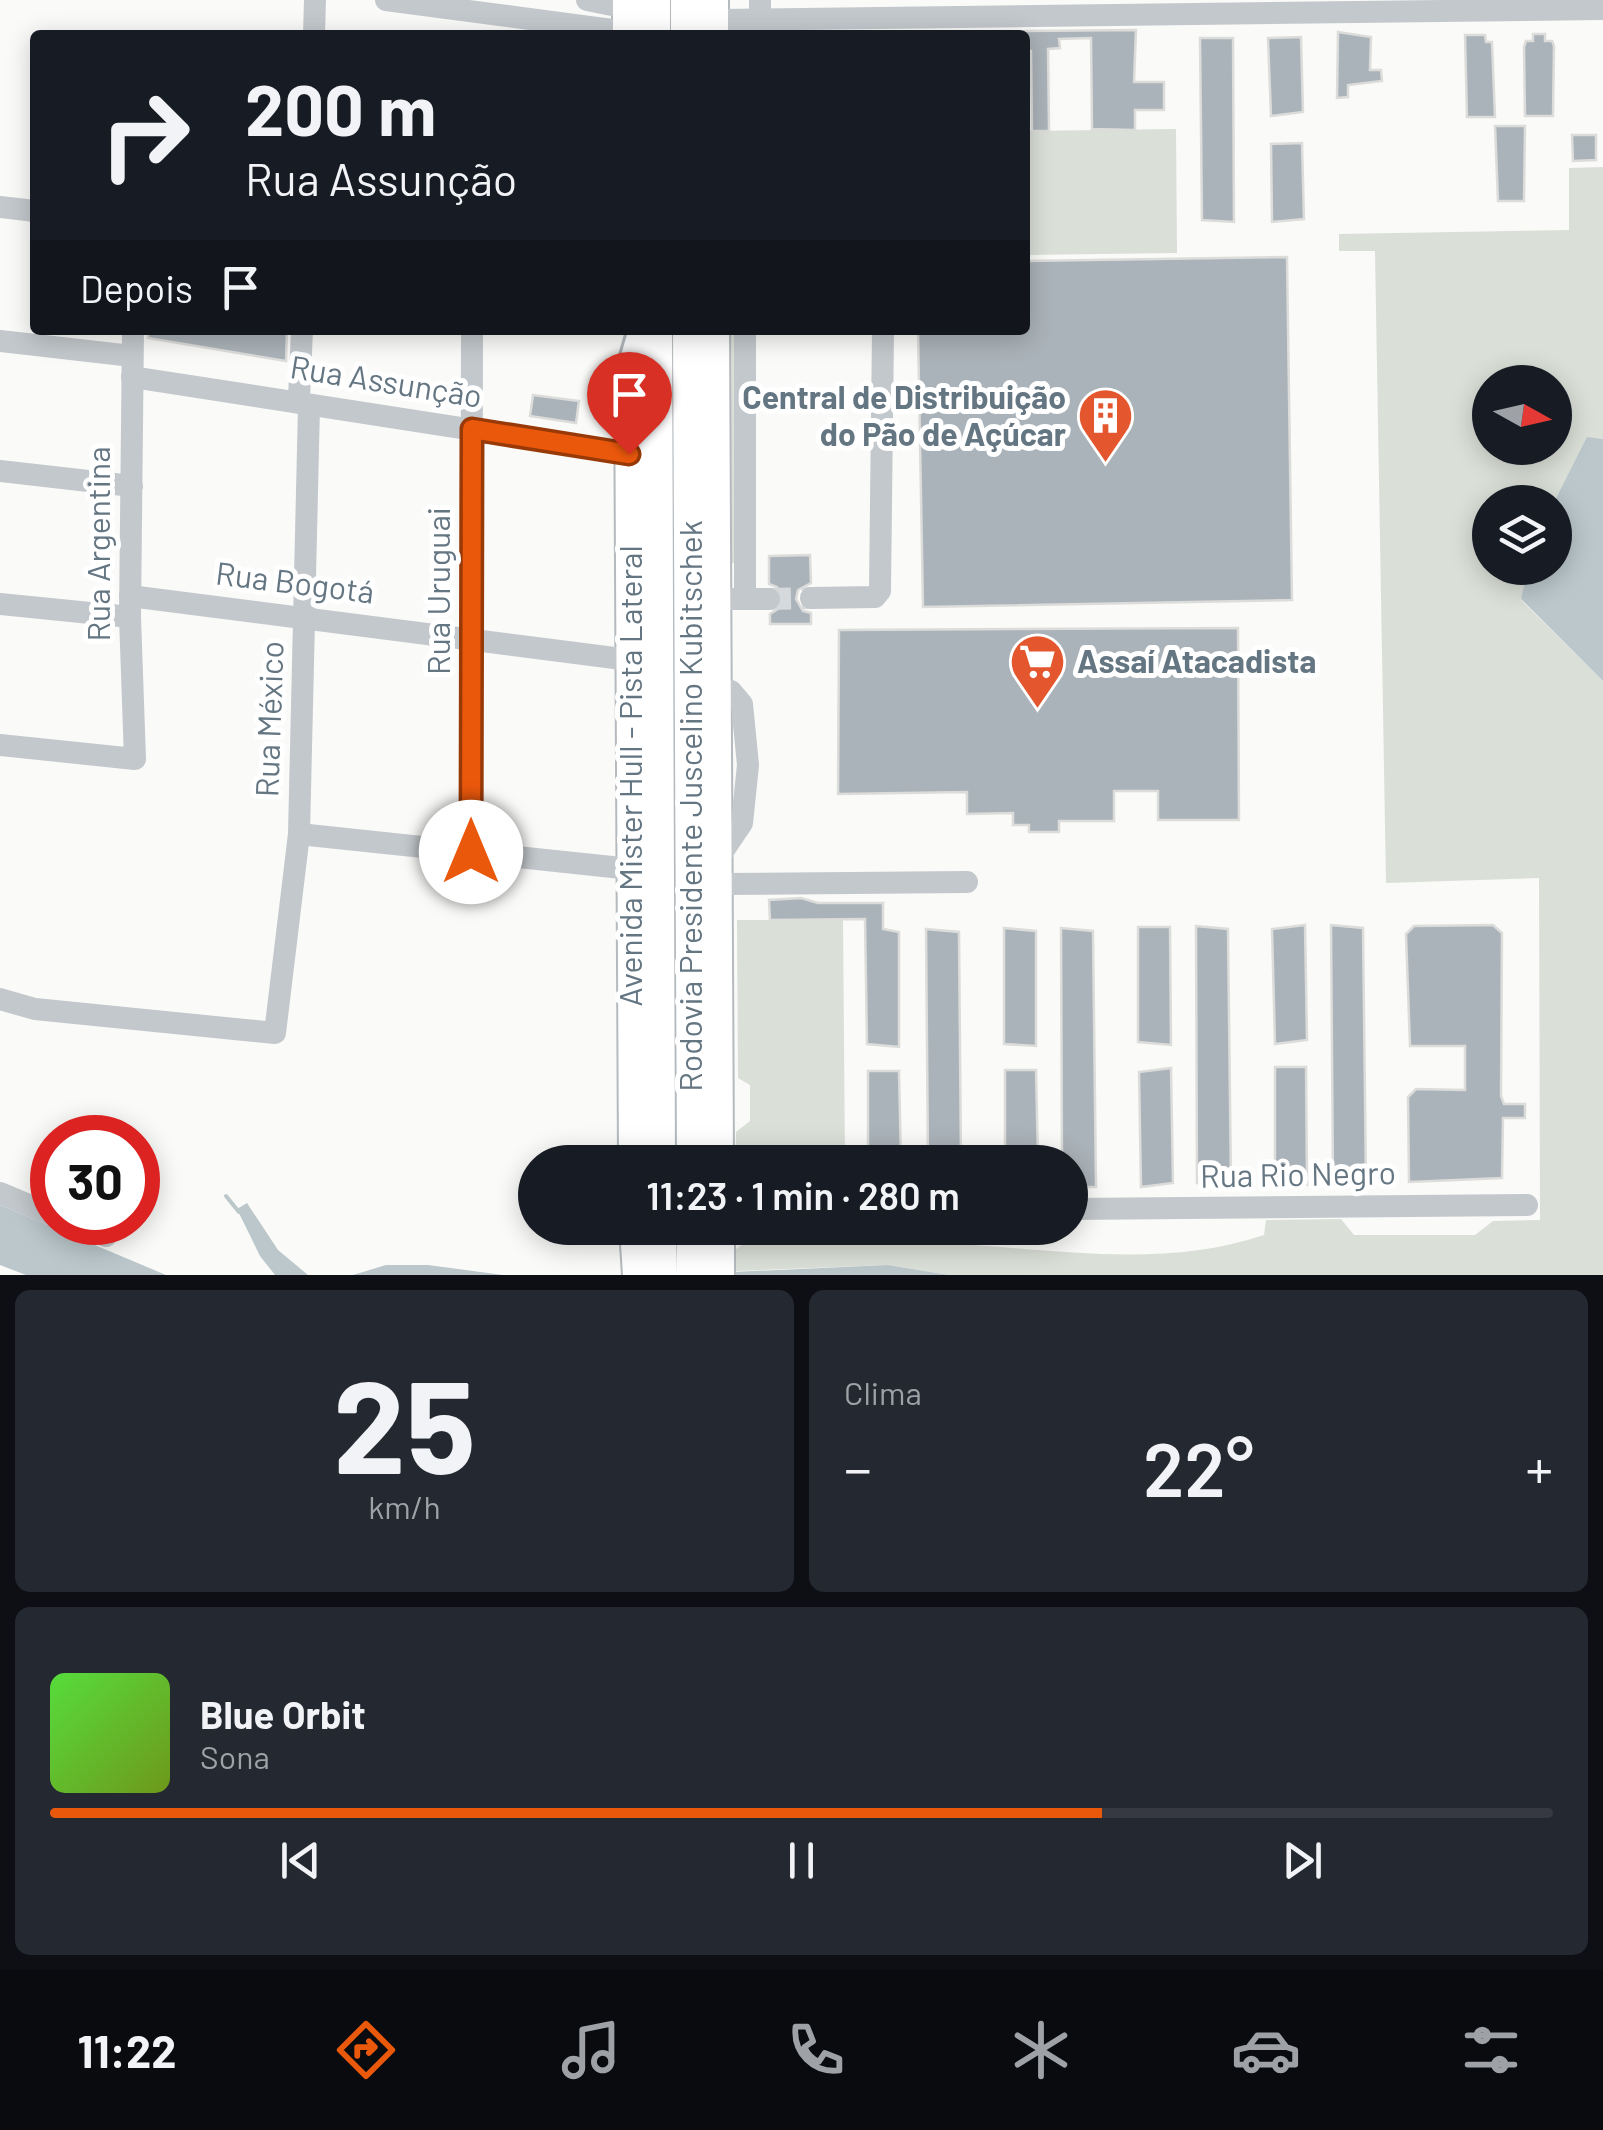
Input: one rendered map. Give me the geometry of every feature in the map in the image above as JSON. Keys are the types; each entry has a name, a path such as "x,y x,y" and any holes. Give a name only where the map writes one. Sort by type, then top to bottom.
{"highway":[{"path":"687,0 707,23"},
{"path":"630,385 644,335"},
{"name":"Rodovia Presidente Juscelino Kubitschek","path":"656,335 660,1145"},
{"name":"Rodovia Presidente Juscelino Kubitschek","path":"689,335 693,1145"},
{"path":"693,1245 693,1275"}],"main road":[{"name":"Avenida Mister Hull - Pista Lateral","path":"629,335 633,1145"},
{"path":"716,335 719,1145"},
{"path":"720,1245 720,1275"}],"street":[{"path":"314,30 315,0"},
{"path":"386,0 471,24 636,18"},
{"path":"586,0 636,18"},
{"path":"707,23 885,8 1569,5 1603,9"},
{"path":"0,207 30,210"},
{"name":"Rua Argentina","path":"0,744 136,759 130,606 132,335"},
{"name":"Rua México","path":"0,999 35,1009 275,1033 299,834 306,615 302,335"},
{"name":"Rua Uruguai","path":"471,852 472,335"},
{"path":"744,335 745,599"},
{"path":"811,598 874,597 880,592 883,335"},
{"name":"Rua Assunção","path":"0,341 304,403 629,454"},
{"path":"0,472 132,486"},
{"path":"716,598 770,599"},
{"name":"Rua Bogotá","path":"0,604 306,615 630,660"},
{"path":"717,686 730,691 742,704 747,735 742,823 717,872 967,882"},
{"path":"746,790 771,789"},
{"path":"299,834 630,869"},
{"path":"0,1193 30,1206"},
{"name":"Rua Rio Negro","path":"1088,1209 1526,1205"}],"shaded area":[{"path":"1176,129 1177,253 1030,255 1030,131"},
{"path":"1603,167 1603,439 1587,438 1563,485 1472,485 1472,585 1524,585 1521,600 1603,681 1603,1275 949,1275 888,1265 736,1271 736,1249 741,1245 966,1245 1143,1254 1224,1246 1264,1235 1266,1220 1341,1219 1354,1235 1475,1235 1493,1221 1540,1220 1539,878 1386,883 1375,251 1339,251 1339,234 1569,230 1569,168"},
{"path":"723,335 734,335 734,563 729,563"},
{"path":"1587,437 1603,439 1603,681 1521,599 1524,585 1572,585 1572,485 1563,485"},
{"path":"737,920 843,920 845,1145 736,1145 736,1132 750,1121 750,1085 738,1078"},
{"path":"247,1203 278,1250 308,1275 275,1275 260,1256 237,1209"},
{"path":"0,1205 30,1218 30,1245 95,1245 166,1275 26,1275 0,1265"},
{"path":"386,1265 428,1265 503,1275 353,1275"},
{"path":"888,1265 949,1275 667,1275"}],"building":[{"path":"1136,30 1134,82 1164,82 1164,110 1135,110 1135,130 1092,129 1091,38 1059,39 1060,48 1048,49 1049,131 1032,131 1030,31"},
{"path":"1338,32 1371,37 1370,70 1381,70 1382,81 1348,85 1348,97 1337,98"},
{"path":"1533,34 1545,34 1545,41 1552,41 1554,46 1553,116 1525,116 1524,47 1526,41 1533,41"},
{"path":"1465,35 1485,35 1486,42 1492,42 1495,117 1467,117"},
{"path":"1301,37 1303,112 1271,116 1268,38"},
{"path":"1200,38 1233,38 1234,222 1202,220"},
{"path":"1495,126 1525,126 1524,201 1498,201"},
{"path":"1572,135 1596,135 1596,160 1573,161"},
{"path":"1302,143 1304,219 1272,222 1271,144"},
{"name":"Central de Distribuição do Pão de Açúcar","path":"1287,257 1292,600 923,607 918,335 1030,335 1030,261"},
{"path":"287,335 286,361 148,338"},
{"path":"533,395 579,401 576,423 530,416"},
{"path":"810,555 811,583 798,590 796,599 803,611 811,613 811,624 770,624 770,614 781,607 784,598 777,587 769,584 769,556"},
{"name":"Assaí Atacadista","path":"1238,628 1239,820 1158,820 1158,791 1114,791 1114,821 1059,821 1059,832 1029,832 1029,825 1013,825 1013,813 967,814 967,792 838,794 839,630"},
{"path":"801,898 818,903 883,903 883,929 899,932 899,1047 867,1044 865,919 770,920 769,900"},
{"path":"1305,925 1307,1040 1275,1044 1272,929"},
{"path":"1331,925 1363,928 1366,1184 1333,1181"},
{"path":"1493,925 1502,933 1501,1096 1504,1104 1525,1104 1525,1118 1503,1118 1502,1178 1409,1182 1408,1097 1416,1089 1465,1090 1465,1046 1410,1046 1406,934 1414,926"},
{"path":"1196,926 1228,929 1231,1186 1197,1183"},
{"path":"1138,927 1170,927 1171,1045 1138,1042"},
{"path":"1004,928 1036,931 1036,1046 1004,1044"},
{"path":"1061,928 1093,931 1096,1187 1088,1187 1088,1145 1062,1145"},
{"path":"926,929 959,932 961,1145 928,1145"},
{"path":"1275,1067 1306,1067 1307,1185 1275,1182"},
{"path":"1171,1068 1173,1183 1141,1187 1139,1072"},
{"path":"1005,1070 1036,1070 1038,1145 1005,1145"},
{"path":"868,1071 899,1071 901,1145 868,1145"}],"waterway":[{"path":"226,1196 239,1212"}],"tunnel":[{"path":"769,599 811,598"}],"place":[{"name":"Central de Distribuição do Pão de Açúcar","path":"1105,465"},
{"name":"Assaí Atacadista","path":"1038,711"}],"route":[{"path":"471,852 472,429 629,454"}]}
